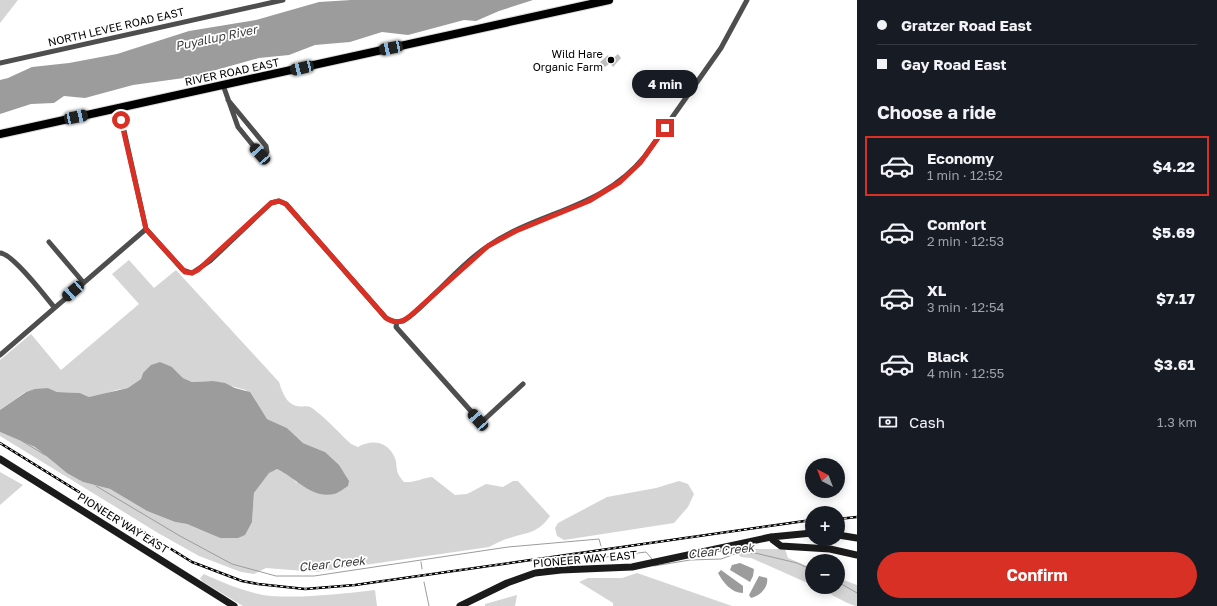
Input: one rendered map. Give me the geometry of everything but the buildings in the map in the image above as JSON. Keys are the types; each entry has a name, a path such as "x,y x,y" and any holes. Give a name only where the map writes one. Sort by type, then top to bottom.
{"main road":[{"name":"RIVER ROAD EAST","path":"0,134 609,0"},
{"name":"PIONEER WAY EAST","path":"0,459 234,606"},
{"name":"PIONEER WAY EAST","path":"460,606 507,582 536,573 561,570 632,568 772,537 805,534"},
{"path":"845,536 857,538"},
{"path":"772,537 773,540 782,546 830,549 857,554"}],"street":[{"name":"NORTH LEVEE ROAD EAST","path":"0,64 284,0"},
{"path":"119,108 146,229 183,270 192,273 210,261 271,203 279,201 283,202 386,318 392,322 397,322 410,316 488,246 516,231 589,201 608,190 631,172 645,156 721,48 747,0"},
{"path":"222,85 238,127 260,154 265,154 267,152 266,146 228,100"},
{"path":"0,355 146,229"},
{"path":"49,242 83,282"},
{"path":"0,253 6,254 14,261 54,307"},
{"path":"397,322 396,327 480,420 486,418 523,384"}],"shaded area":[{"path":"0,0 18,0 0,23"},
{"path":"129,260 154,288 176,270 279,382 285,397 290,403 297,406 314,409 351,444 358,447 363,444 373,442 383,444 394,456 398,474 404,482 411,482 432,477 455,495 467,494 486,484 503,487 513,481 518,481 550,516 534,531 507,539 489,547 316,572 266,568 254,574 241,572 199,556 158,533 0,436 0,432 35,447 57,465 83,482 110,489 147,511 175,522 187,524 220,538 252,522 254,493 269,472 277,469 288,474 297,483 325,452 303,443 287,428 267,419 246,390 213,381 192,382 183,378 172,367 143,373 141,379 129,388 116,390 99,396 89,397 80,393 57,392 48,388 25,392 0,410 0,360 31,334 61,370 139,304 112,274"},
{"path":"0,472 23,485 0,505"},
{"path":"679,481 688,484 694,494 688,507 674,523 564,540 557,536 555,528 558,523 607,497 656,488"},
{"path":"739,549 785,549 788,558 805,565 805,582 751,558 741,557 736,552"},
{"path":"637,573 732,606 613,606 613,603 579,582 588,578 622,578"},
{"path":"204,574 246,591 271,596 310,596 375,590 377,606 243,606 203,582 200,578"},
{"path":"845,581 857,585 857,606 830,594 845,594"},
{"path":"517,595 515,606 485,606 485,604"}],"water":[{"name":"Puyallup River","path":"351,0 533,0 499,11 476,21 464,20 408,35 382,32 350,42 315,45 289,55 259,58 191,77 133,85 85,98 64,96 54,103 31,104 0,114 0,80 32,67 69,63 117,54 189,31 256,20 319,2"},
{"path":"160,362 172,367 183,378 192,382 213,381 225,383 235,388 250,392 267,419 287,428 303,443 325,452 339,465 349,481 348,486 338,493 326,495 311,490 277,469 269,473 254,493 252,522 245,535 238,538 220,538 187,524 175,522 147,511 110,489 83,482 67,473 35,447 0,432 0,410 26,392 35,389 48,388 57,392 80,393 89,397 128,388 141,379 143,373 151,365"},
{"path":"740,563 754,569 750,582 730,570 732,565"},
{"path":"721,570 743,586 743,593 739,593 731,589 722,580 718,573"},
{"path":"759,576 767,578 767,585 761,593 751,598 749,595"}],"waterway":[{"name":"Clear Creek","path":"22,441 45,455"},
{"name":"Clear Creek","path":"96,486 180,536 232,564 276,576 314,576 508,547 599,539 601,546"},
{"name":"Clear Creek","path":"604,554 606,557 646,552 652,559"},
{"name":"Clear Creek","path":"654,566 690,560 721,559 735,554 755,553 797,563 805,567"},
{"path":"421,562 422,569"},
{"path":"424,582 429,606"},
{"name":"Clear Creek","path":"845,586 857,593"}],"railway":[{"path":"0,443 192,562 242,581 305,589 355,585 805,521"},
{"path":"845,518 857,517"}],"place":[{"name":"Wild Hare Organic Farm","path":"611,60"}],"route":[{"path":"121,120 138,200 146,229 185,272 192,273 210,261 271,203 274,201 279,201 286,204 386,318 392,322 404,321 472,258 488,246 516,231 589,201 620,182 645,156 665,128"}]}
